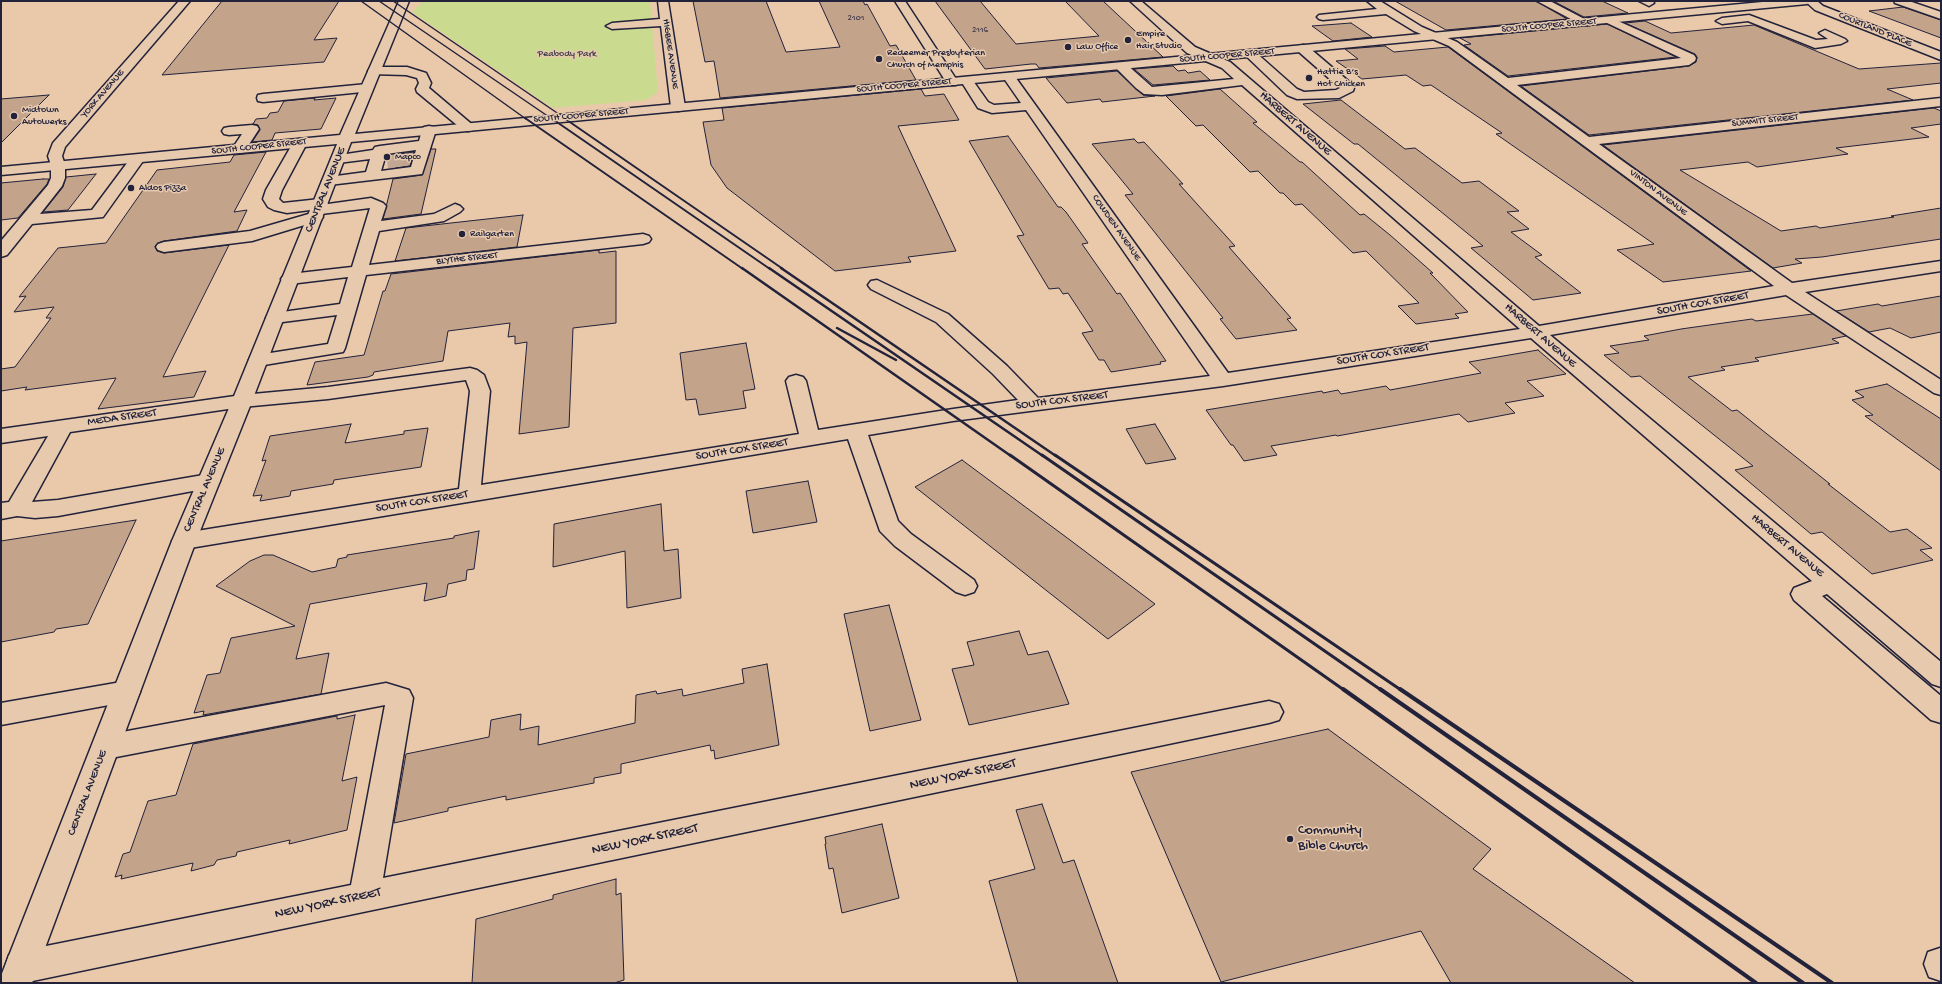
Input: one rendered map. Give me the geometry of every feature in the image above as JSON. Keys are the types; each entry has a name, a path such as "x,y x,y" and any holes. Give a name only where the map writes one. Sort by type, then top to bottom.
{"street":[{"name":"YORK AVENUE","path":"1,252 55,186 58,178 58,165 55,156 58,146 185,1"},
{"name":"CENTRAL AVENUE","path":"18,975 184,541 242,401 346,138 404,1"},
{"name":"HIGBEE AVENUE","path":"663,1 678,107"},
{"path":"900,1 952,82"},
{"name":"HARBERT AVENUE","path":"1135,1 1191,50 1226,65 1535,332 1941,677"},
{"name":"VINTON AVENUE","path":"1372,1 1418,29 1453,44 1789,289 1941,389"},
{"path":"1542,1 1586,23"},
{"path":"1689,13 1694,9 1694,3 1691,1"},
{"path":"1711,1 1725,13 1749,18 1815,44 1841,41 1825,34 1871,29"},
{"name":"SOUTH COOPER STREET","path":"1,171 1609,20 1689,13 1725,13 1809,1"},
{"name":"COURTLAND PLACE","path":"1809,1 1820,8 1941,56"},
{"path":"1899,1 1941,16"},
{"path":"1930,1 1941,5"},
{"path":"1323,17 1388,11"},
{"path":"1345,15 1355,21 1373,22"},
{"path":"1506,82 1689,61 1690,58 1609,20"},
{"path":"612,26 666,22"},
{"path":"1250,54 1292,92 1297,94 1310,96 1339,94 1346,91 1348,88 1304,49"},
{"path":"1121,66 1148,91 1245,81"},
{"path":"374,71 408,71 422,76 425,84 422,89 468,127"},
{"name":"COWDEN AVENUE","path":"1009,77 1223,380"},
{"path":"967,81 983,105 992,109 1029,106"},
{"path":"263,98 367,88"},
{"name":"SUMMITT STREET","path":"1588,141 1941,102"},
{"path":"229,131 252,129 239,148"},
{"path":"338,159 378,163 418,171 418,153 428,130"},
{"path":"258,360 336,348 378,206 371,204 318,210 279,208 273,204 271,199 274,190 300,142"},
{"path":"378,163 380,150 418,153"},
{"path":"27,220 97,214 138,158"},
{"path":"329,181 378,163"},
{"path":"372,227 438,218 455,209"},
{"path":"252,236 318,210"},
{"path":"164,247 252,236 272,237 305,243"},
{"name":"BLYTHE STREET","path":"290,279 643,240"},
{"name":"SOUTH COX STREET","path":"184,541 952,415 1223,380 1535,332 1789,289 1941,266"},
{"path":"877,285 942,318 1000,370 1034,405"},
{"path":"275,318 348,308"},
{"name":"MEDA STREET","path":"1,436 242,401 328,393 465,374 475,375 480,391 469,494"},
{"path":"796,380 810,438"},
{"path":"9,509 63,427"},
{"path":"856,431 888,525 903,540 965,586"},
{"path":"9,509 35,510 58,508 208,481"},
{"path":"1831,584 1803,594 1941,712"},
{"path":"1,714 127,692"},
{"path":"106,748 386,694 400,698 364,897"},
{"name":"NEW YORK STREET","path":"18,975 364,897 1269,712"}],"green space":[{"name":"Peabody Park","path":"423,1 650,1 658,92 646,100 553,108 412,12"}],"building":[{"path":"222,1 339,1 314,40 337,38 324,62 162,75"},
{"path":"693,1 766,1 786,52 840,47 819,1 863,1 865,5 867,4 890,46 896,45 916,80 720,98 714,61 705,62"},
{"path":"935,1 980,1 1016,44 1099,36 1065,1 1103,1 1163,57 1039,68 1036,64 1031,64 985,69"},
{"path":"1395,1 1536,1 1567,19 1446,30"},
{"path":"1553,1 1602,1 1628,13 1584,17"},
{"path":"1903,7 1941,20 1941,38 1869,11"},
{"path":"1645,21 1671,33 1754,25 1859,69 1941,63 1941,83 1887,89 1913,100 1589,135 1521,86 1689,66 1696,62 1697,57 1695,54 1625,23"},
{"path":"1351,23 1372,37 1333,41 1312,26"},
{"path":"1607,24 1676,57 1508,76 1464,45 1471,44 1460,38"},
{"path":"1385,46 1394,52 1448,47 1751,271 1663,282 1617,250 1654,244 1496,134 1502,133 1431,85 1423,86 1406,75 1362,79 1336,61 1358,59 1345,49"},
{"path":"1173,66 1178,71 1185,70 1188,73 1200,71 1210,80 1153,85 1134,69"},
{"path":"1117,71 1143,95 1155,96 1102,102 1100,99 1067,103 1046,78"},
{"path":"921,89 925,96 944,94 959,120 898,126 956,251 908,257 911,262 835,271 727,188 711,165 703,122 724,120 722,108"},
{"path":"1220,89 1257,122 1253,123 1300,162 1302,162 1360,215 1364,214 1433,273 1430,273 1468,312 1455,314 1459,318 1416,324 1398,306 1419,303 1366,251 1353,253 1302,204 1295,205 1283,193 1280,193 1258,171 1250,172 1203,125 1196,126 1166,96"},
{"name":"Midtown Autowerks","path":"49,95 1,143 1,99"},
{"path":"315,98 314,100 336,98 321,129 275,133 272,140 252,142 260,130 258,125 253,124 256,119 267,118 270,113 278,112 284,101"},
{"path":"1341,100 1405,149 1415,148 1462,183 1479,181 1519,211 1507,212 1529,229 1511,232 1542,255 1535,257 1581,293 1533,300 1471,248 1483,246 1358,144 1354,144 1303,104"},
{"path":"1934,108 1941,111 1941,124 1911,128 1929,137 1836,148 1848,154 1757,167 1748,162 1680,170 1781,231 1816,226 1820,228 1894,217 1891,216 1941,208 1941,239 1822,257 1795,259 1802,263 1773,268 1603,145"},
{"path":"1008,136 1058,207 1061,207 1066,212 1088,243 1082,244 1117,294 1120,293 1166,361 1160,362 1161,364 1111,372 1104,360 1099,360 1082,333 1093,331 1068,293 1063,294 1059,288 1049,289 1017,236 1024,235 969,141"},
{"path":"1134,139 1138,143 1144,142 1183,184 1179,184 1235,246 1229,247 1291,318 1287,319 1297,330 1236,339 1220,319 1223,318 1125,195 1133,194 1092,144"},
{"path":"431,149 436,149 421,214 383,219 393,179 422,175"},
{"path":"266,152 234,212 247,210 237,231 164,241 155,246 157,251 164,253 229,245 163,377 206,371 194,397 98,409 116,378 25,390 27,387 1,391 1,369 15,367 51,318 46,318 54,307 14,312 26,296 19,297 58,248 106,243 157,170 230,162 234,155"},
{"path":"414,152 410,166 396,168 400,154"},
{"path":"96,174 68,210 43,212 63,187 66,177"},
{"path":"49,179 47,184 18,218 1,220 1,183"},
{"name":"Railgarten","path":"523,215 517,247 395,261 406,228"},
{"path":"599,250 599,253 616,251 616,323 573,328 569,427 519,434 527,342 515,344 515,336 508,337 510,323 448,331 443,361 374,372 373,375 368,377 307,385 315,362 364,355 383,291 385,291 391,274"},
{"path":"1941,296 1941,332 1911,338 1890,328 1869,332 1836,311 1878,304 1882,306"},
{"path":"1813,314 1846,336 1832,339 1839,343 1755,358 1759,361 1721,367 1725,370 1688,377 1732,411 1737,410 1890,532 1907,529 1932,548 1920,550 1933,560 1872,574 1822,532 1811,534 1735,470 1753,466 1640,376 1631,377 1604,355 1619,353 1610,346 1649,340 1644,336 1752,319 1756,321"},
{"path":"746,343 755,389 743,391 746,408 699,415 696,399 686,400 680,353"},
{"path":"1538,350 1566,374 1527,381 1544,396 1505,403 1515,413 1468,422 1459,414 1337,436 1271,446 1277,455 1244,461 1206,410 1322,391 1323,393 1338,390 1341,394 1386,386 1390,390 1481,373 1469,362"},
{"path":"1887,384 1941,419 1941,471 1865,416 1873,415 1852,400 1864,397 1855,391"},
{"path":"351,424 345,443 404,434 404,431 428,428 421,467 334,480 333,484 291,491 290,496 260,501 262,495 253,496 266,460 262,461 270,436"},
{"path":"1155,424 1176,459 1146,464 1126,429"},
{"path":"962,460 1155,604 1108,639 915,487"},
{"path":"808,481 817,522 753,533 746,491"},
{"path":"661,504 664,551 678,549 681,598 627,608 625,551 553,567 554,524"},
{"path":"136,520 88,624 56,629 54,632 1,642 1,541"},
{"path":"479,531 474,569 467,570 466,580 448,584 446,596 424,601 427,583 310,604 296,659 329,653 321,694 203,715 204,711 194,713 207,675 220,673 231,638 295,626 216,586 250,561 264,555 273,555 312,572 336,567 338,559 347,557 347,555 454,538 454,536"},
{"path":"889,605 921,720 870,731 844,614"},
{"path":"1019,631 1028,655 1048,651 1069,704 969,725 952,669 974,665 967,642"},
{"path":"767,664 779,745 715,759 714,750 711,751 710,745 621,764 621,773 594,778 594,783 506,800 506,796 448,808 448,811 394,823 406,754 489,737 491,720 521,714 520,730 539,726 538,745 635,723 636,695 656,691 657,694 682,689 683,696 744,683 742,669"},
{"path":"355,715 342,781 357,777 347,830 289,844 290,840 237,852 236,856 217,860 214,865 191,871 193,863 121,879 122,875 115,877 123,854 130,852 148,801 176,795 193,744 337,716 337,719"},
{"path":"1328,729 1491,849 1473,869 1635,983 1451,983 1421,931 1221,982 1131,772"},
{"path":"1042,804 1063,863 1074,860 1118,983 1018,983 989,881 1035,869 1016,810"},
{"path":"882,824 899,898 842,913 833,868 829,869 825,837"},
{"path":"616,879 616,895 621,893 624,980 614,983 472,983 476,919 553,899 553,895"}],"tunnel":[{"path":"387,161 408,158"}],"railway":[{"path":"361,1 526,119"},
{"path":"379,1 552,119"},
{"path":"393,1 566,119"},
{"path":"525,118 743,269"},
{"path":"551,118 770,269"},
{"path":"564,118 783,269"},
{"path":"742,268 1011,456"},
{"path":"769,268 1043,456"},
{"path":"781,268 1056,456"},
{"path":"837,328 896,360"},
{"path":"1010,455 1344,690"},
{"path":"1042,455 1381,690"},
{"path":"1055,455 1401,690"},
{"path":"1343,689 1756,983"},
{"path":"1380,689 1803,983"},
{"path":"1400,689 1832,983"}],"place":[{"name":"Empire Hair Studio","path":"1128,40"},
{"name":"Law Office","path":"1068,47"},
{"name":"Redeemer Presbyterian Church of Memphis","path":"879,59"},
{"name":"Hattie B’s Hot Chicken","path":"1309,78"},
{"name":"Midtown Autowerks","path":"14,116"},
{"name":"Mapco","path":"387,157"},
{"name":"Aldos Pizza","path":"131,188"},
{"name":"Railgarten","path":"462,234"},
{"name":"Community Bible Church","path":"1290,839"}]}
